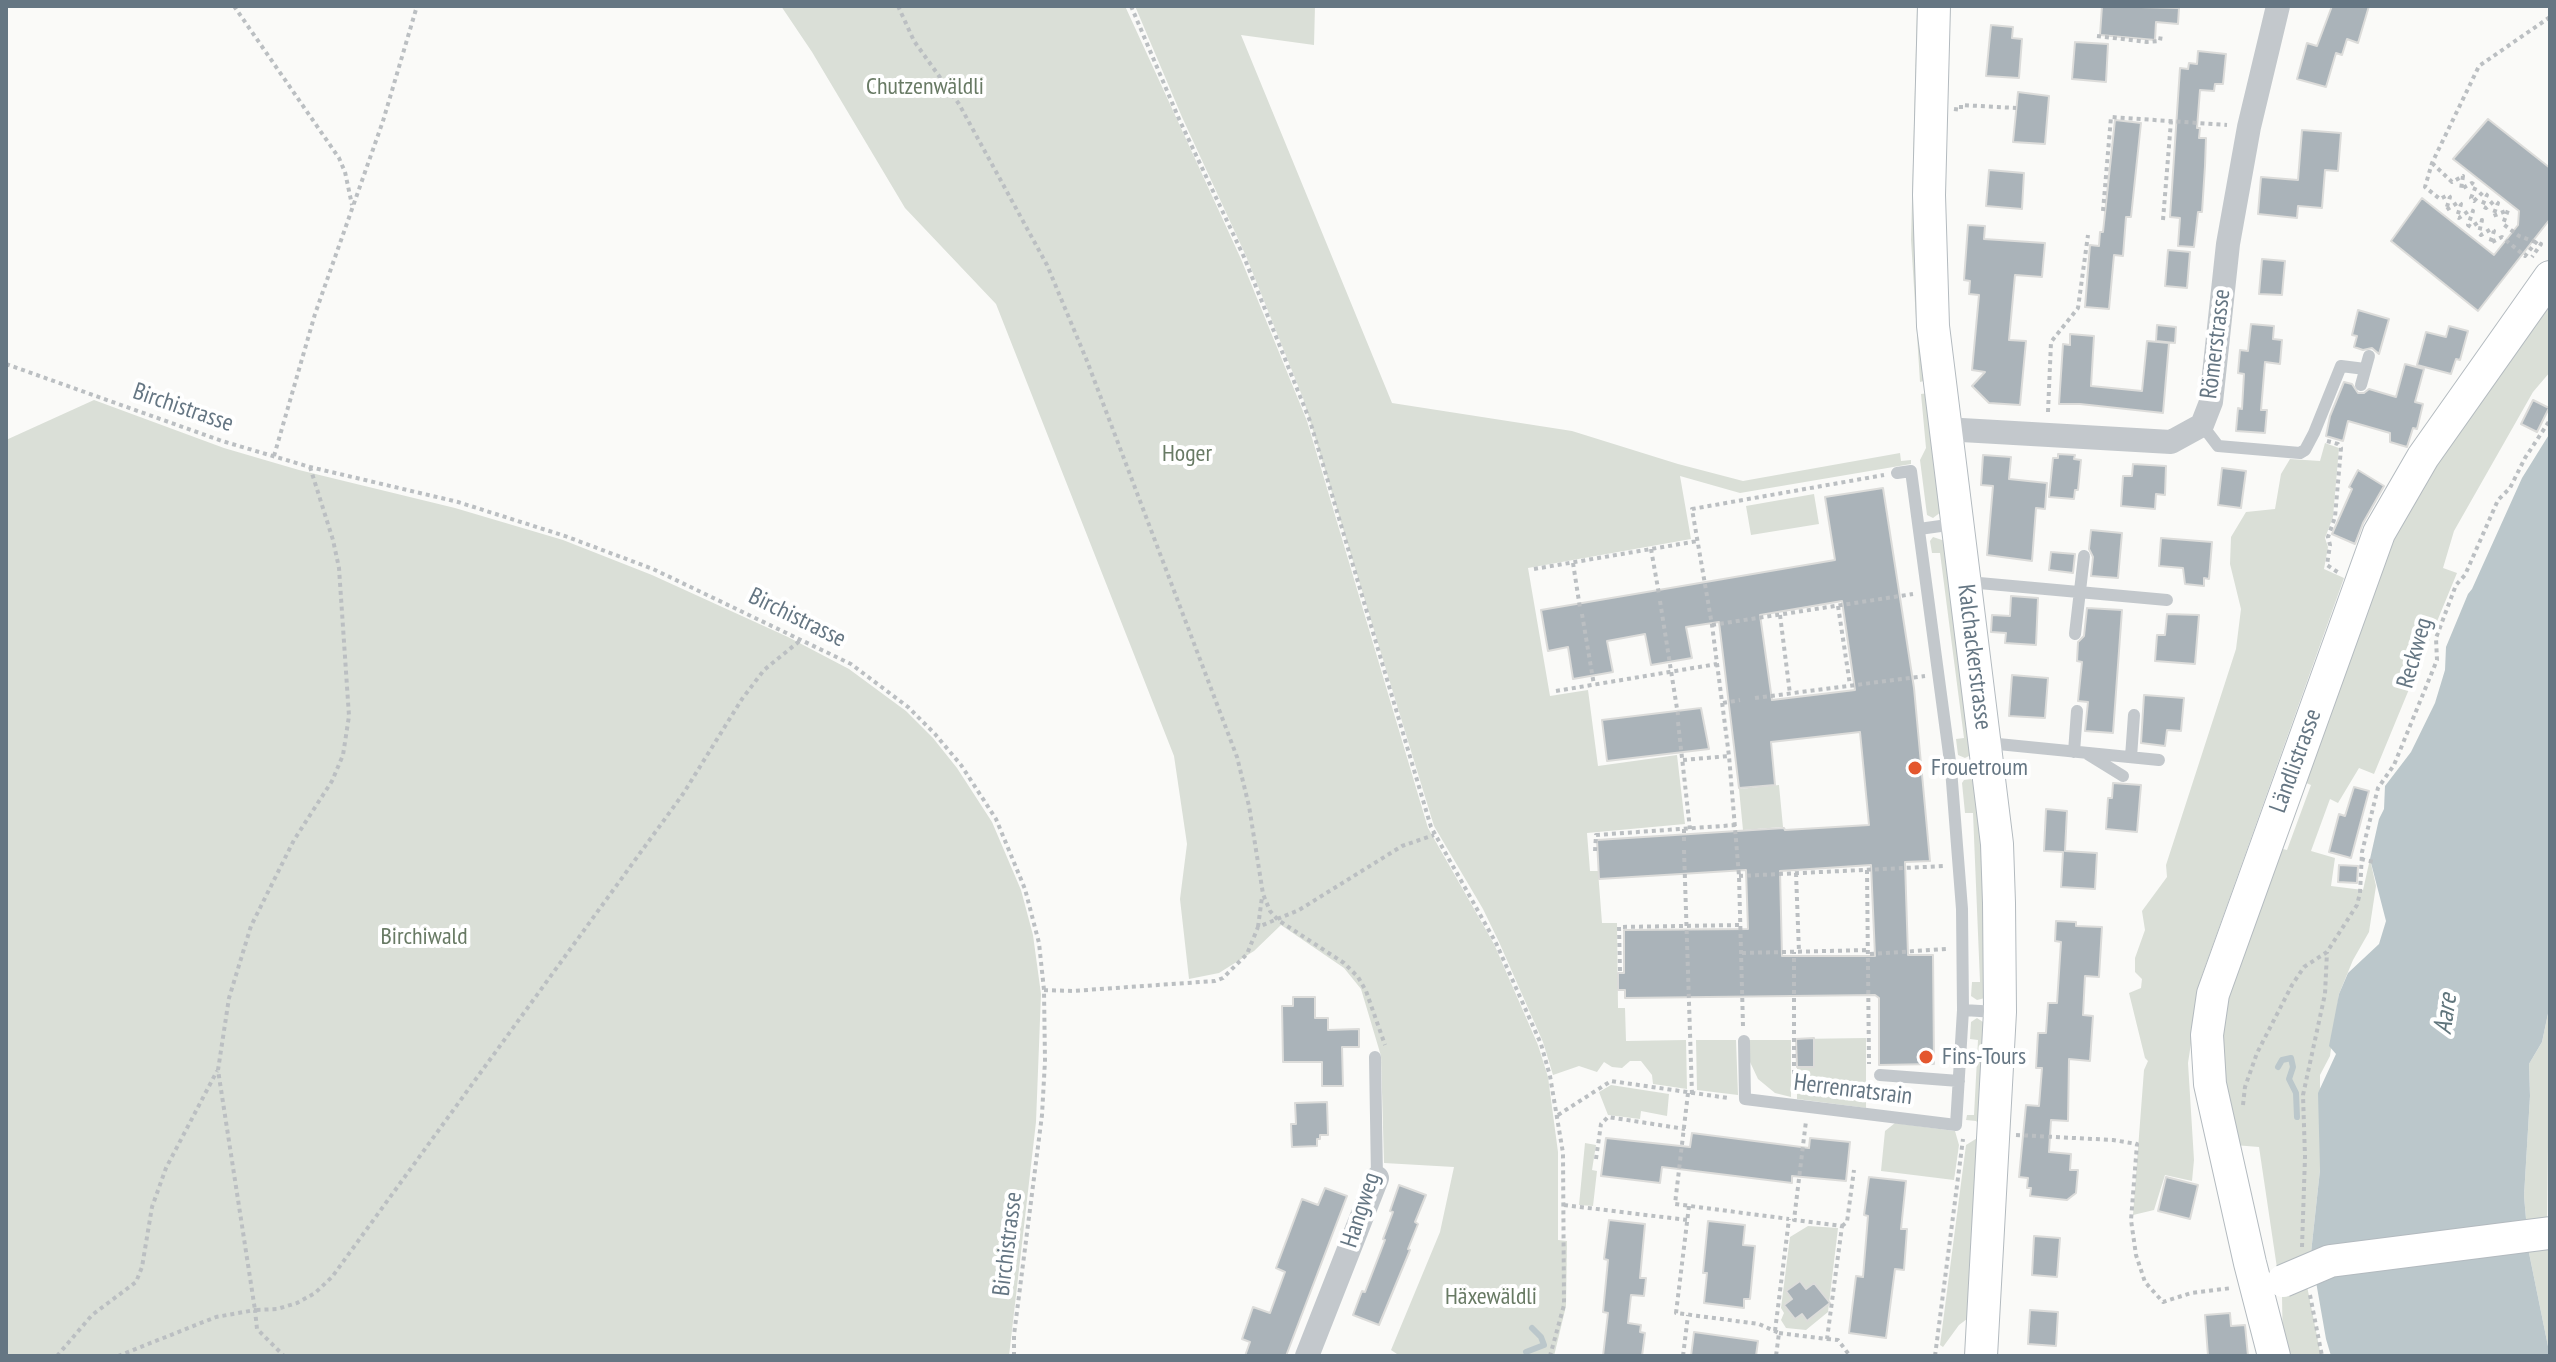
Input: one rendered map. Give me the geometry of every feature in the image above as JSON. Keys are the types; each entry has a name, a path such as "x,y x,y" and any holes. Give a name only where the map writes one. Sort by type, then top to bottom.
{"street":[{"name":"Kalchackerstrasse","path":"1934,6 1930,281 1944,429 1997,859 2000,1012 1971,1128 1976,1349"},
{"name":"Römerstrasse","path":"1944,429 2171,442 2202,425 2211,402 2228,244 2249,127 2278,6"},
{"name":"Ländlistrasse","path":"2274,1356 2283,1286 2210,1084 2207,1035 2213,994 2379,533 2540,268"},
{"name":"Hangweg","path":"1307,1356 1377,1178"},
{"path":"2283,1286 2330,1261 2550,1233"}],"lane":[{"path":"2361,385 2369,356"},
{"path":"2202,425 2218,446 2300,453 2314,433 2341,366 2365,369"},
{"path":"1897,473 1911,471 1951,769 1960,865 1963,949 1959,1081 1971,1128"},
{"path":"1919,529 1957,524"},
{"path":"2075,634 2084,556"},
{"path":"1965,581 2167,600"},
{"path":"2077,711 2080,752"},
{"path":"2131,757 2134,715"},
{"path":"2080,752 2123,776"},
{"path":"1951,769 1986,754 2080,752 2159,760"},
{"path":"1963,1010 2000,1012"},
{"path":"1744,1041 1745,1099"},
{"name":"Hangweg","path":"1375,1057 1377,1178"},
{"path":"1874,1073 1959,1081"},
{"name":"Herrenratsrain","path":"1745,1099 1971,1128"}],"path":[{"path":"234,6 339,158 352,206"},
{"path":"274,456 300,359 383,121 417,6"},
{"path":"898,6 914,41 959,104 1047,265 1087,361 1237,757 1249,806 1263,894 1258,927 1247,954 1223,978 1072,991 1044,990"},
{"path":"1131,6 1179,119 1244,257 1310,421 1434,835 1480,911 1528,1015 1547,1065 1563,1153 1564,1205 1564,1305 1550,1356"},
{"path":"2537,241 2525,256 2502,237 2490,243 2494,231 2491,229 2481,235 2482,220 2471,227 2468,225 2473,211 2457,217 2459,202 2446,210 2450,197 2440,199 2425,187 2432,163 2479,66 2550,17"},
{"path":"2097,36 2147,42 2160,41 2161,34"},
{"path":"1932,108 1961,110 1961,105 2016,108"},
{"path":"2103,211 2111,117 2249,127"},
{"path":"2163,220 2171,121"},
{"path":"2432,163 2452,182 2462,174 2461,189 2472,183 2476,186 2471,198 2474,201 2483,192 2487,195 2482,206 2486,208 2494,201 2498,203 2493,216 2507,209 2503,224 2519,236 2541,244 2540,268"},
{"path":"2047,435 2051,342 2078,308 2088,235"},
{"name":"Birchistrasse","path":"6,364 222,441 310,467 458,502 565,536 653,569 851,664 908,707 961,765 996,819 1025,889 1039,943 1044,990 1042,1115 1014,1335 1014,1356"},
{"name":"Reckweg","path":"2327,952 2357,905 2361,859 2381,780 2394,765 2437,660 2436,638 2456,585 2465,575 2498,500 2510,488 2550,420"},
{"path":"2327,566 2328,537 2335,517 2341,448"},
{"path":"284,1356 257,1329 218,1070 229,998 251,926 294,840 332,781 343,755 349,716 339,568 310,467"},
{"path":"1744,1041 1736,825 1712,625 1692,509 1897,473"},
{"path":"1534,569 1698,541"},
{"path":"1651,549 1659,594"},
{"path":"1573,563 1580,608"},
{"path":"1712,625 1927,592"},
{"path":"1660,601 1678,715"},
{"path":"1838,606 1850,685"},
{"path":"1582,614 1594,685"},
{"path":"1780,615 1790,694"},
{"path":"118,1356 216,1317 277,1309 297,1303 315,1293 332,1277 683,794 742,699 764,670 802,639"},
{"path":"1556,691 1717,664"},
{"path":"1755,698 1940,674"},
{"path":"1722,703 1740,700"},
{"path":"1678,722 1687,829 1684,843"},
{"path":"1683,760 1729,756"},
{"path":"2381,780 2385,786"},
{"path":"1595,851 1596,835 1736,825"},
{"path":"1258,927 1299,910 1391,851 1434,835"},
{"path":"1684,850 1690,1094 1675,1204 1842,1226"},
{"path":"2361,859 2374,862"},
{"path":"1739,876 1960,865"},
{"path":"1867,870 1874,1073"},
{"path":"1794,1105 1796,873"},
{"path":"1263,894 1278,920 1344,963 1358,977 1387,1049"},
{"path":"1620,971 1619,927 1741,925"},
{"path":"1742,953 1963,949"},
{"path":"2243,1116 2245,1087 2257,1053 2304,967 2327,952"},
{"path":"2302,1250 2303,1095 2325,994 2327,952"},
{"path":"57,1356 92,1315 136,1282 142,1267 152,1207 166,1168 218,1070"},
{"path":"1558,1115 1611,1081 1745,1099"},
{"path":"1776,1356 1791,1220 1808,1107"},
{"path":"1596,1159 1601,1124 1608,1117 1685,1129"},
{"path":"1935,1356 1971,1128 2137,1144 2131,1220 2136,1255 2145,1282 2163,1302 2191,1293 2224,1289"},
{"path":"1827,1339 1842,1226 1847,1222 1854,1170"},
{"path":"1564,1205 1687,1220"},
{"path":"1689,1206 1676,1313 1759,1324 1777,1332 1838,1340 1850,1356"},
{"path":"2283,1286 2312,1311 2322,1356"},
{"path":"1683,1356 1688,1315"}],"green space":[{"name":"Hoger","path":"781,6 1125,6 1241,259 1307,421 1428,828 1494,944 1538,1045 1548,1077 1558,1152 1558,1240 1567,1241 1566,1306 1554,1356 1400,1356 1391,1350 1440,1232 1454,1167 1384,1163 1381,1056 1361,989 1344,968 1281,925 1254,951 1219,973 1189,979 1180,899 1187,844 1174,756 996,304 905,208"},
{"path":"1135,6 1315,6 1314,45 1241,35 1392,403 1572,431 1743,481 1900,453 1901,461 1911,460 1911,464 1740,493 1680,476 1691,539 1528,568 1550,696 1588,690 1598,766 1677,755 1685,824 1587,833 1590,871 1598,871 1602,923 1617,923 1618,1008 1625,1008 1626,1041 1686,1040 1687,1089 1653,1084 1652,1075 1641,1061 1630,1061 1622,1068 1604,1062 1597,1072 1579,1066 1553,1075 1543,1042 1499,942 1434,826 1303,398 1246,256"},
{"path":"1917,6 1924,6 1928,380 1920,382 1911,240"},
{"path":"2550,294 2550,372 2533,392 2454,531 2443,568 2457,573 2374,774 2359,768 2338,803 2330,799 2311,851 2335,858 2331,886 2363,890 2370,859 2376,886 2369,932 2339,994 2330,1056 2320,1075 2320,1170 2311,1253 2277,1268 2259,1147 2234,1145 2217,1035 2275,847 2287,850 2311,785 2299,780 2383,546"},
{"path":"1930,393 1941,512 1933,518 1927,515 1920,460 1926,448 1921,394"},
{"name":"Birchiwald","path":"94,400 224,448 299,470 455,508 563,540 652,575 788,637 849,669 906,711 933,738 992,822 1021,890 1033,935 1041,994 1036,1122 1009,1356 6,1356 6,440"},
{"path":"2325,443 2339,448 2333,517 2325,538 2328,547 2324,569 2344,578 2201,978 2188,1063 2194,1160 2192,1181 2165,1175 2154,1210 2133,1215 2144,1070 2148,1061 2129,993 2141,988 2142,979 2135,972 2135,958 2145,930 2142,911 2167,877 2166,865 2236,649 2241,609 2230,564 2231,537 2246,512 2275,509 2281,474 2290,459 2320,461"},
{"path":"1814,494 1819,524 1751,535 1746,506"},
{"path":"1933,537 1945,541 1971,755 1965,758 1958,755 1956,739 1964,738 1940,553 1932,553 1930,541"},
{"path":"1971,779 1980,788 1985,998 1977,1000 1971,996 1972,982 1980,982 1973,813 1965,813 1962,783"},
{"path":"1779,785 1783,827 1743,830 1739,789"},
{"path":"2550,1004 2547,1217 2550,1356 2529,1253 2524,1196 2529,1064 2542,1042"},
{"path":"1977,1018 1986,1024 1980,1125 1976,1121 1966,1120 1967,1115 1974,1115 1978,1040 1970,1039 1971,1022"},
{"path":"1866,1038 1866,1108 1797,1099 1797,1039"},
{"path":"1696,1040 1736,1040 1738,1095 1697,1090"},
{"path":"1748,1040 1791,1040 1791,1097 1775,1093 1758,1079 1750,1062"},
{"path":"1611,1085 1669,1094 1667,1116 1641,1111 1640,1119 1608,1115 1599,1092"},
{"path":"1895,1123 1955,1131 1959,1145 1954,1180 1881,1171 1885,1131"},
{"path":"1979,1137 1971,1316 1959,1325 1943,1347 1940,1345 1966,1145"},
{"path":"1585,1143 1596,1145 1592,1170 1597,1171 1593,1206 1579,1205"},
{"path":"1808,1226 1838,1228 1828,1312 1806,1330 1786,1328 1781,1320 1784,1313 1781,1308 1790,1237"},
{"path":"2307,1286 2321,1356 2283,1356 2282,1296"}],"water":[{"name":"Aare","path":"2550,433 2550,1004 2542,1042 2529,1064 2524,1196 2529,1253 2550,1356 2331,1356 2311,1253 2320,1170 2318,1093 2336,1054 2329,1046 2339,994 2348,973 2379,944 2386,921 2370,859 2384,809 2385,786 2411,752 2435,703 2445,670 2446,647 2468,594 2522,478"}],"building":[{"path":"2102,6 2179,8 2178,24 2156,22 2155,40 2100,35"},
{"path":"2332,6 2369,6 2358,43 2347,39 2342,55 2336,53 2326,87 2297,79 2307,43 2317,46"},
{"path":"1991,25 2013,27 2012,38 2022,39 2019,78 1986,76"},
{"path":"2075,42 2108,44 2106,82 2072,79"},
{"path":"2198,51 2226,54 2223,84 2215,84 2214,91 2200,90 2197,128 2200,128 2199,138 2206,138 2205,166 2202,212 2198,212 2194,247 2178,246 2180,218 2170,217 2180,68 2188,69 2189,63 2197,64"},
{"path":"2018,92 2049,96 2045,144 2013,142"},
{"path":"2488,119 2550,168 2550,219 2478,311 2391,241 2422,198 2494,255 2518,225 2519,211 2453,159"},
{"path":"2115,120 2141,123 2131,217 2126,217 2123,256 2114,255 2109,309 2085,307 2090,245 2099,246 2100,232 2103,232"},
{"path":"2302,130 2341,133 2338,171 2325,170 2322,208 2298,206 2297,218 2258,214 2261,177 2298,180"},
{"path":"1989,170 2024,173 2022,209 1986,206"},
{"path":"1968,225 1985,226 1984,239 2045,243 2042,277 2015,275 2009,340 2026,341 2020,405 1989,403 1972,386 1985,372 1972,370 1979,295 1969,294 1970,281 1964,280"},
{"path":"2168,250 2190,252 2187,288 2165,286"},
{"path":"2262,259 2285,261 2282,295 2259,294"},
{"path":"2358,310 2389,319 2379,354 2372,348 2363,350 2354,347 2357,336 2352,335"},
{"path":"2251,324 2274,326 2273,339 2282,340 2280,364 2265,362 2261,410 2267,410 2265,433 2236,431 2238,408 2242,409 2244,374 2238,373 2240,350 2248,351"},
{"path":"2157,325 2176,327 2175,343 2156,341"},
{"path":"2449,326 2468,331 2460,360 2456,359 2451,374 2417,365 2426,332 2446,337"},
{"path":"2070,334 2094,336 2091,386 2142,391 2147,341 2169,343 2163,413 2059,404 2063,344 2070,345"},
{"path":"2405,364 2424,369 2415,402 2423,404 2417,429 2413,428 2407,447 2390,442 2390,433 2348,421 2343,441 2326,436 2330,416 2344,382 2352,384 2358,393 2369,389 2396,397"},
{"path":"2533,400 2549,408 2537,432 2521,424"},
{"path":"2058,454 2075,455 2074,459 2081,460 2074,499 2049,497 2053,458 2058,458"},
{"path":"1983,455 2011,457 2009,479 2047,483 2045,509 2036,508 2032,561 1987,555 1993,486 1981,485"},
{"path":"2133,464 2166,466 2165,495 2156,494 2155,509 2121,506 2123,476 2132,476"},
{"path":"2222,468 2246,471 2241,508 2218,505"},
{"path":"2358,470 2384,486 2355,544 2332,534"},
{"path":"1883,488 1914,688 1930,861 1905,862 1908,955 1933,955 1934,1064 1879,1065 1879,998 1875,995 1625,998 1625,990 1618,990 1618,973 1624,973 1624,930 1748,929 1746,870 1599,879 1597,840 1869,825 1860,732 1771,742 1775,785 1739,788 1719,622 1686,627 1692,658 1651,665 1645,634 1607,641 1613,672 1573,679 1568,647 1548,651 1541,610 1835,560 1825,497","holes":["1842,601 1855,690 1772,700 1760,615","1871,865 1875,956 1782,956 1780,871"]},
{"path":"2091,530 2122,533 2118,578 2091,576"},
{"path":"2161,538 2212,542 2209,579 2204,578 2204,586 2185,584 2183,568 2159,566"},
{"path":"2051,552 2075,554 2073,573 2049,570"},
{"path":"2011,596 2038,598 2036,645 2005,643 2006,633 1991,632 1992,615 2010,616"},
{"path":"2087,608 2122,610 2113,733 2085,731 2088,702 2078,701 2082,662 2077,661 2078,642 2084,636"},
{"path":"2167,614 2199,615 2195,664 2155,661 2157,635 2165,635"},
{"path":"2012,675 2048,678 2045,718 2009,716"},
{"path":"2144,695 2184,698 2181,731 2167,730 2165,746 2141,743"},
{"path":"1701,708 1709,749 1607,761 1602,720"},
{"path":"2113,783 2141,785 2137,832 2106,829 2108,798 2112,798"},
{"path":"2354,787 2369,791 2351,858 2329,852 2339,814 2345,816"},
{"path":"2046,809 2067,811 2065,851 2097,853 2095,889 2061,887 2063,852 2044,851"},
{"path":"2339,865 2358,866 2357,883 2338,882"},
{"path":"2056,921 2102,927 2099,977 2085,976 2083,1015 2093,1016 2090,1061 2069,1059 2068,1121 2051,1120 2049,1152 2071,1154 2070,1170 2078,1170 2076,1193 2067,1200 2030,1196 2028,1178 2019,1177 2026,1105 2039,1106 2042,1068 2036,1068 2038,1033 2046,1033 2048,1003 2057,1003 2061,942 2055,941"},
{"path":"1293,997 1315,997 1315,1018 1328,1018 1328,1030 1359,1029 1359,1047 1342,1047 1343,1086 1322,1086 1322,1062 1283,1062 1282,1006 1293,1006"},
{"path":"1814,1038 1814,1067 1797,1067 1796,1039"},
{"path":"1327,1102 1328,1135 1320,1135 1317,1146 1292,1147 1291,1124 1296,1124 1295,1103"},
{"path":"1692,1133 1809,1148 1810,1138 1850,1142 1846,1181 1792,1176 1792,1183 1662,1167 1660,1183 1601,1176 1606,1138 1690,1147"},
{"path":"1869,1177 1906,1181 1901,1229 1907,1229 1904,1270 1895,1269 1886,1338 1849,1333 1856,1276 1863,1277 1868,1216 1864,1215"},
{"path":"2166,1177 2198,1185 2190,1219 2158,1211"},
{"path":"1399,1185 1426,1195 1415,1222 1418,1224 1410,1250 1379,1325 1353,1315 1385,1240"},
{"path":"1325,1188 1347,1196 1286,1356 1245,1356 1250,1342 1242,1339 1253,1307 1270,1313 1285,1272 1276,1268 1302,1199 1318,1205"},
{"path":"1609,1220 1645,1224 1640,1278 1646,1278 1644,1296 1631,1295 1628,1323 1641,1325 1640,1332 1645,1333 1642,1356 1603,1356 1608,1313 1603,1312 1608,1260 1604,1259"},
{"path":"1708,1221 1745,1225 1743,1245 1755,1246 1750,1299 1744,1299 1744,1308 1704,1303 1707,1273 1703,1273"},
{"path":"2034,1236 2060,1238 2057,1277 2032,1275"},
{"path":"1800,1281 1806,1289 1814,1283 1830,1303 1807,1321 1802,1314 1795,1319 1784,1305 1792,1299 1786,1291"},
{"path":"2030,1310 2058,1312 2056,1346 2028,1344"},
{"path":"2230,1313 2231,1326 2245,1325 2248,1356 2208,1356 2205,1315"},
{"path":"1694,1332 1758,1341 1756,1356 1691,1356"}],"waterway":[{"path":"2278,1067 2282,1060 2291,1058 2293,1067 2289,1079 2296,1093 2297,1117"},
{"path":"1526,1352 1544,1345 1532,1328"}],"place":[{"name":"Frouetroum","path":"1915,768"},
{"name":"Fins-Tours","path":"1926,1057"}],"park label":[{"name":"Chutzenwäldli","path":"925,87"},
{"name":"Häxewäldli","path":"1491,1297"}]}
